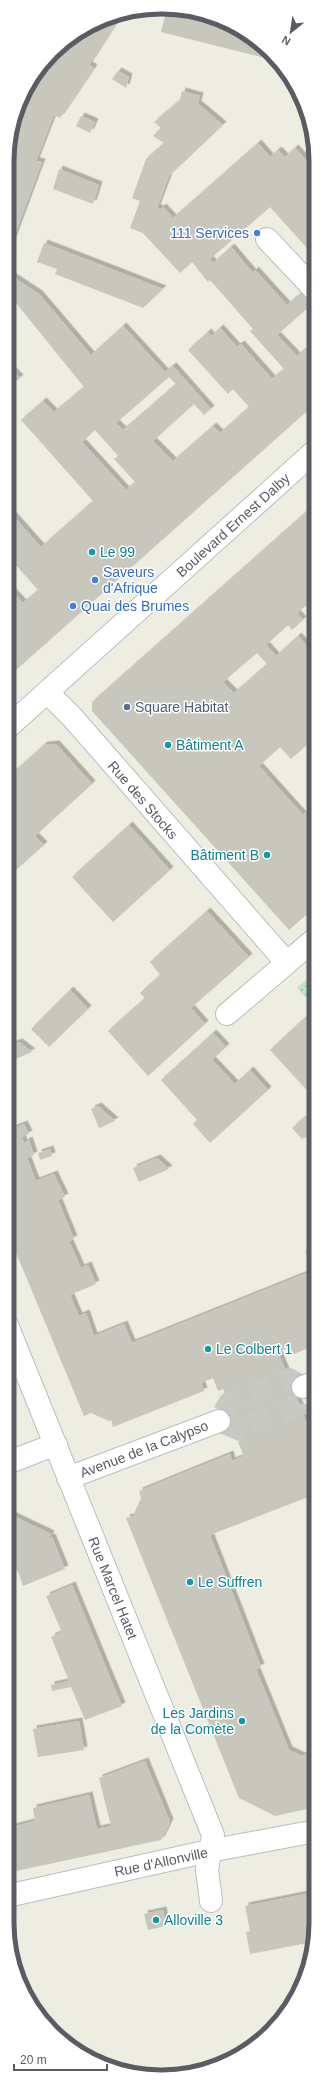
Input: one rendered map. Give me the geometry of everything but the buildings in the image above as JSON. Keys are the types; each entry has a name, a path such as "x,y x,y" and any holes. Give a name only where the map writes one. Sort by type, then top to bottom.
{"street":[{"path":"267,239 309,284"},
{"name":"Boulevard Ernest Dalby","path":"14,722 309,456"},
{"name":"Rue des Stocks","path":"47,692 72,717 287,962"},
{"path":"227,1014 309,944"},
{"name":"Rue Marcel Hatet","path":"14,1342 213,1836 207,1870 211,1901"},
{"name":"Avenue de la Calypso","path":"68,1478 219,1421"},
{"path":"14,1460 56,1444"},
{"name":"Rue d'Allonville","path":"14,1894 210,1851 309,1832"}],"green space":[{"path":"309,977 309,1001 297,988"}],"tunnel":[{"path":"289,1379 303,1387 300,1405 240,1430 219,1421 229,1403 289,1379"}],"place":[{"name":"111 Services","path":"257,233"},
{"name":"Le 99","path":"92,552"},
{"name":"Saveurs d'Afrique","path":"95,580"},
{"name":"Quai des Brumes","path":"73,606"},
{"name":"Square Habitat","path":"127,707"},
{"name":"Bâtiment A","path":"168,745"},
{"name":"Bâtiment B","path":"267,855"},
{"name":"Le Colbert 1","path":"208,1349"},
{"name":"Le Suffren","path":"190,1582"},
{"name":"Les Jardins de la Comète","path":"242,1721"},
{"name":"Alloville 3","path":"156,1920"}]}
